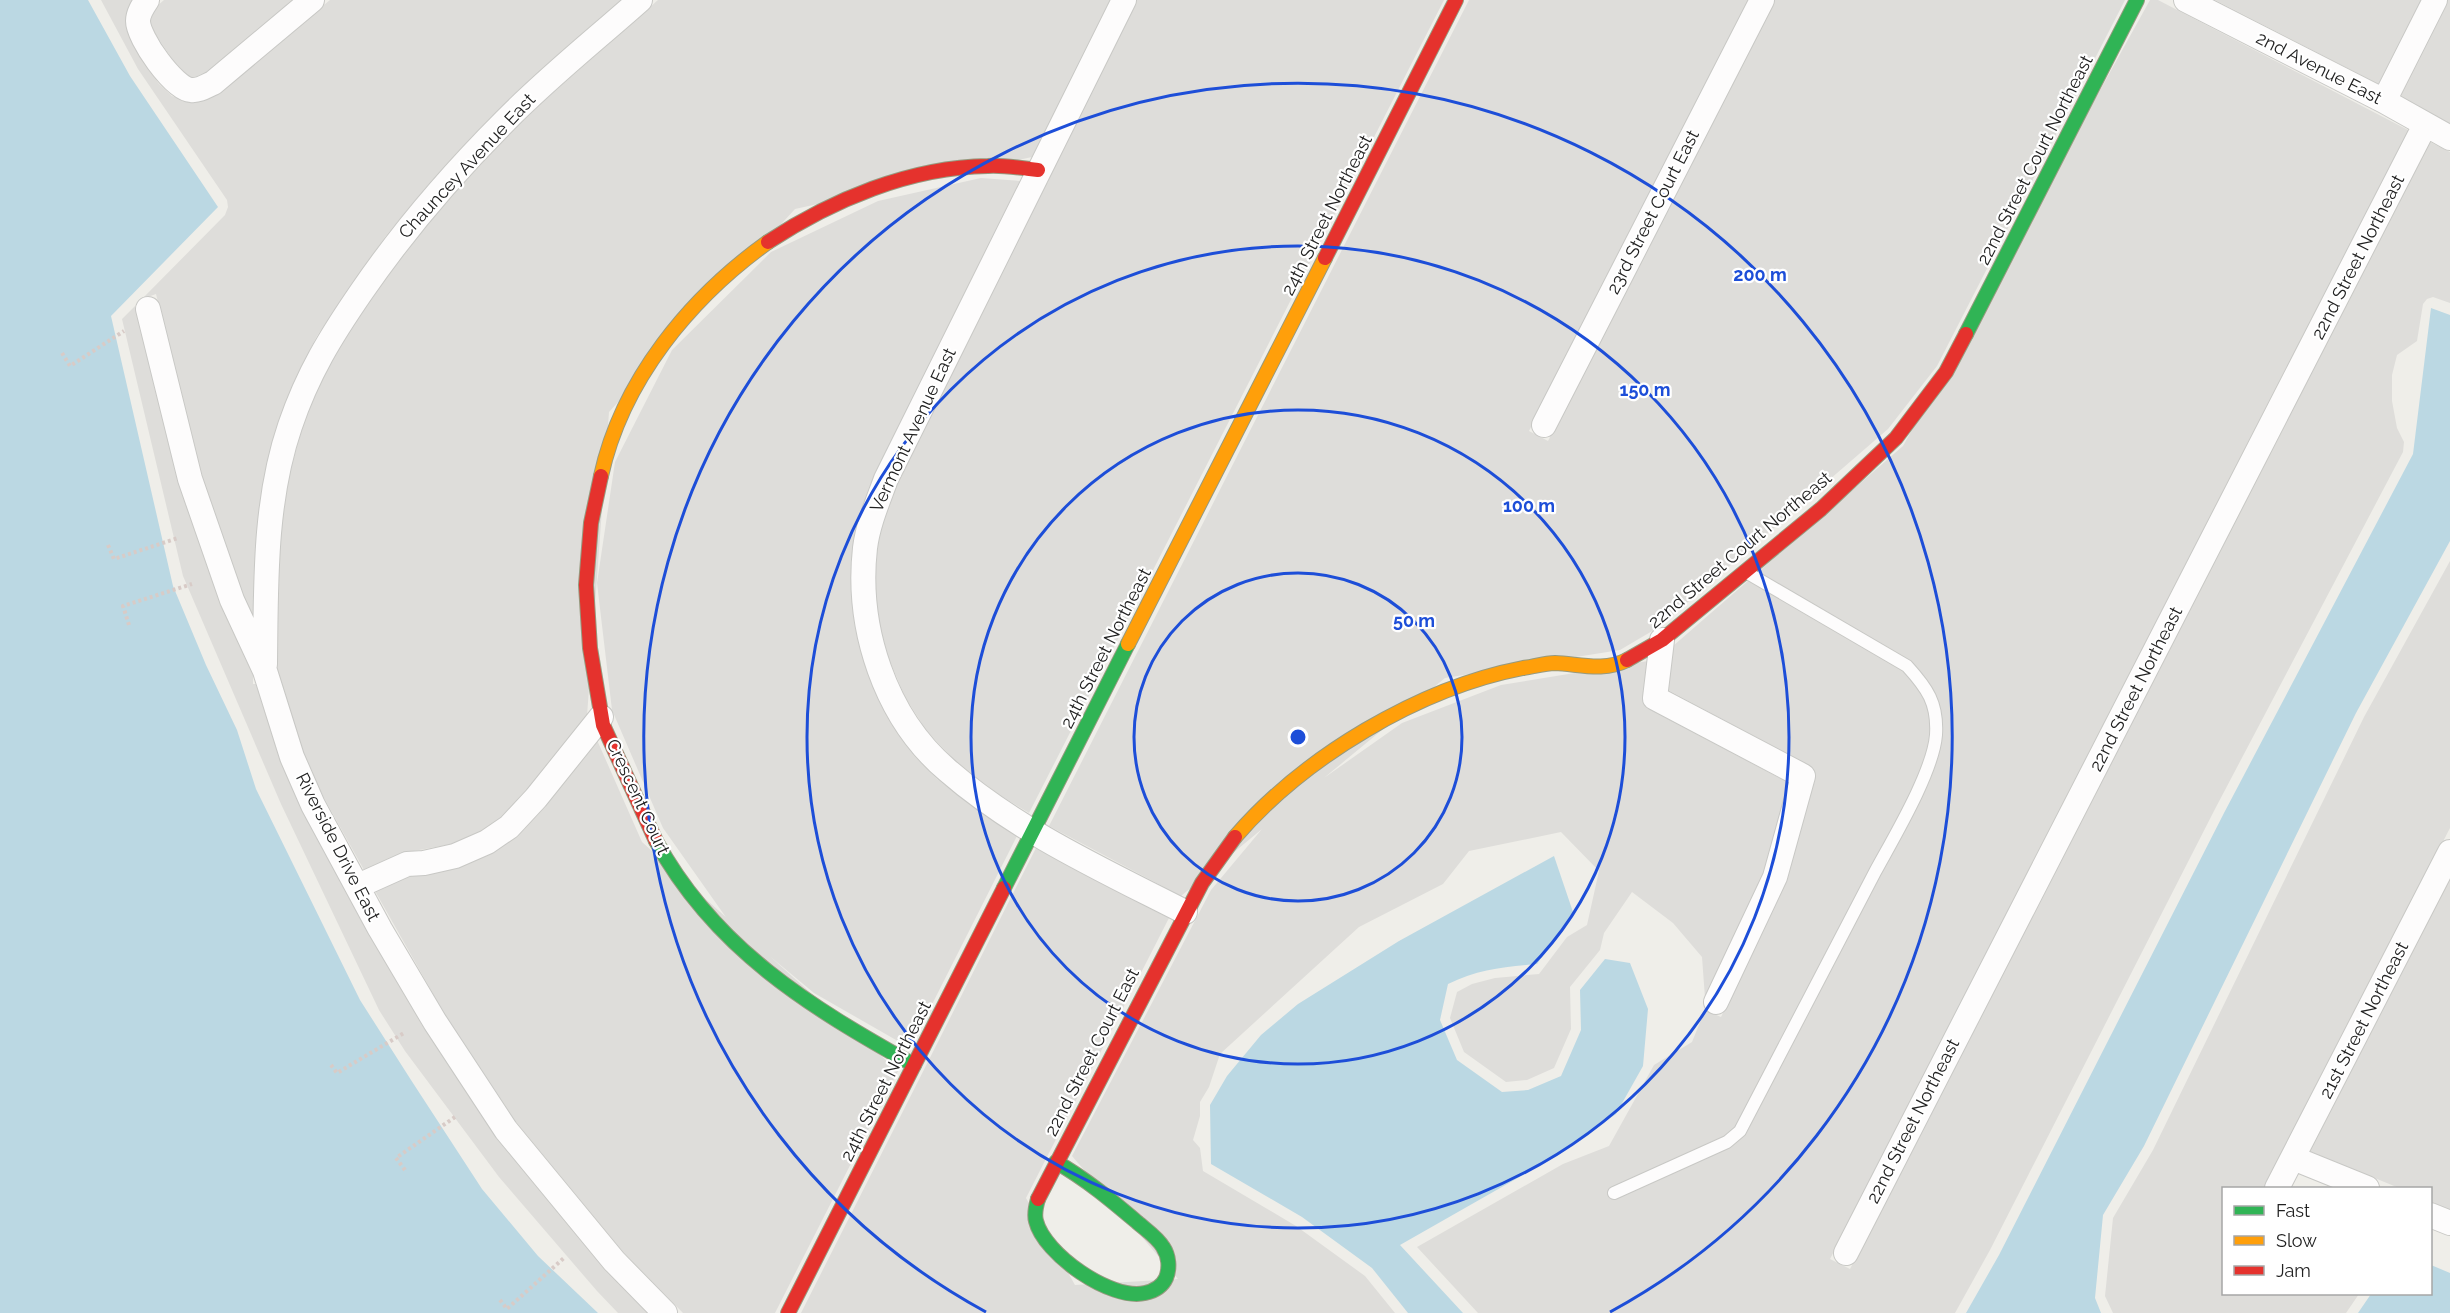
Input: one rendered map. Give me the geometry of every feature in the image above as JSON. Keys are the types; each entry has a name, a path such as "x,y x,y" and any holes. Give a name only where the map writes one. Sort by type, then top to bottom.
{"street":[{"path":"147,0 140,12 138,22 144,39 169,77 180,87 190,90 213,83 312,0"},
{"name":"Chauncey Avenue East","path":"265,671 269,531 278,476 289,428 307,381 326,343 395,244 436,194 505,120 640,0"},
{"name":"Vermont Avenue East","path":"1124,0 886,479 867,539 863,585 867,623 878,665 894,704 917,739 946,770 991,805 1055,846 1185,912"},
{"name":"24th Street Northeast","path":"788,1313 1456,0"},
{"name":"23rd Street Court East","path":"1544,425 1762,0"},
{"name":"22nd Street Court Northeast","path":"1185,912 1223,852 1247,824 1318,763 1398,712 1447,690 1499,673 1552,663 1604,667 1623,662 1662,640 1745,572 1821,509 1896,438 1946,372 2137,0"},
{"name":"2nd Avenue East","path":"2186,0 2384,101 2450,138"},
{"path":"2384,101 2435,0"},
{"name":"22nd Street Northeast","path":"1846,1253 2426,125"},
{"path":"601,717 586,617 585,584 593,502 604,459 619,418 663,343 685,315 714,283 765,242 801,220 836,204 876,189 948,171 981,166 1038,170"},
{"name":"Riverside Drive East","path":"148,309 190,479 232,600 265,671 292,757 313,805 380,928 435,1022 506,1131 614,1261 665,1313"},
{"path":"1662,640 1655,698 1803,776 1775,877 1716,1002"},
{"name":"Crescent Court","path":"358,886 406,864 424,863 454,856 487,842 509,827 536,798 601,717 652,835 678,876 722,932 762,970 807,1004 914,1065"},
{"name":"21st Street Northeast","path":"2278,1187 2450,852"},
{"name":"22nd Street Court East","path":"1056,1162 1092,1183 1161,1243 1169,1258 1168,1273 1161,1286 1155,1291 1145,1294 1124,1292 1081,1274 1047,1244 1038,1228 1036,1203 1056,1162 1185,912"},
{"path":"2293,1158 2365,1187"},
{"path":"2432,1216 2450,1223"}],"lane":[{"path":"1614,1192 1726,1142 1740,1131 1896,832 1930,762 1936,735 1935,711 1927,687 1907,666 1745,572"}],"path":[{"path":"62,353 70,366 124,331"},
{"path":"108,545 114,559 178,538"},
{"path":"129,625 123,606 192,584"},
{"path":"331,1065 337,1073 404,1033"},
{"path":"405,1170 396,1158 455,1117"},
{"path":"500,1300 507,1309 564,1258"}],"shaded area":[{"path":"101,0 134,0 126,20 134,47 159,84 172,96 191,102 202,101 217,94 330,0 623,0 498,111 428,185 385,237 317,336 296,378 279,424 258,531 254,618 243,595 201,474 156,294 142,299 225,215 228,207 227,200 138,69"},
{"path":"164,0 294,0 208,72 192,78 178,68 154,32 150,21 156,7"},
{"path":"658,0 1112,0 1032,157 795,209 609,412 587,716 528,791 502,817 483,831 452,844 403,853 364,870 324,798 302,752 276,668 281,531 289,477 301,431 318,386 336,349 403,251 444,202 513,128"},
{"path":"1137,0 1444,0 1029,813 998,794 954,760 926,730 905,697 889,659 878,620 875,584 877,548 882,523 897,483 1044,183 1048,183 1049,173"},
{"path":"1469,0 1749,0 1529,431 1548,441 1774,0 2125,0 1937,366 1888,429 1659,627 1620,650 1445,678 1181,896 1049,826"},
{"path":"2150,0 2158,0 2410,131 1830,1259 1850,1269 2430,142 2450,152 2450,303 2433,297 2427,299 2423,304 2417,341 2397,355 2392,375 2392,401 2397,428 2404,442 2403,452 2215,809 1990,1250 1955,1313 1478,1313 1417,1247 1563,1164 1609,1146 1654,1065 1692,1042 1705,1010 1721,1017 1786,882 1814,779 1808,765 1668,690 1673,646 1903,446"},
{"path":"2215,0 2423,0 2380,85"},
{"path":"2450,0 2450,124 2400,96"},
{"path":"981,178 1020,181 875,475 854,548 852,586 855,627 866,669 885,711 909,748 937,779 984,815 1017,836 910,1048 814,993 730,923 663,828 612,710 597,583 615,462 672,350 771,252 878,201"},
{"path":"135,306 179,485 221,606 253,675 253,684 256,684 281,763 303,812 370,936 425,1030 497,1139 605,1269 648,1313 618,1313 597,1291 499,1177 405,1051 379,1010 281,804 183,576 122,319"},
{"path":"2450,561 2450,828 2265,1187 2222,1187 2222,1295 2358,1295 2346,1313 2113,1313 2105,1296 2113,1218 2153,1150 2364,717"},
{"path":"1648,661 1644,697 1649,709 1789,783 1764,874 1705,998 1702,957 1673,923 1632,892 1604,933 1600,950 1570,987 1571,1029 1554,1068 1527,1080 1506,1082 1464,1052 1450,1018 1457,992 1472,984 1495,978 1539,974 1567,937 1587,925 1599,871 1561,832 1469,851 1443,884 1359,927 1220,1054 1209,1087 1200,1102 1200,1116 1193,1140 1200,1148 1203,1171 1296,1226 1365,1276 1395,1313 801,1313 1036,848 1169,918 1026,1198 1075,1285 1178,1279 1072,1156 1211,890 1277,811 1402,723 1501,685"},
{"path":"597,740 642,842 898,1071 775,1313 683,1313 623,1252 516,1122 445,1015 375,891 408,876 425,875 458,867 514,837 545,807"},
{"path":"2450,878 2450,1210 2432,1202 2432,1187 2397,1187 2309,1151"}],"water":[{"path":"0,0 88,0 130,76 218,207 111,316 173,586 206,665 237,730 256,789 360,1000 482,1189 538,1256 598,1313 0,1313"},
{"path":"2431,308 2450,315 2450,541 2356,713 2144,1146 2103,1215 2095,1298 2101,1313 1966,1313 1999,1255 2224,813 2413,454"},
{"path":"1554,856 1573,912 1537,964 1481,972 1448,984 1440,1020 1457,1060 1502,1092 1528,1090 1561,1076 1581,1030 1580,990 1605,959 1630,963 1648,1009 1643,1066 1616,1114 1558,1155 1400,1245 1463,1313 1408,1313 1372,1268 1302,1217 1211,1164 1210,1105 1227,1076 1261,1035 1298,1004 1399,941"},
{"path":"2432,1265 2450,1273 2450,1313 2358,1313 2370,1295 2432,1295"}],"traffic: fast":[{"path":"1966,334 2137,0"},
{"path":"1004,888 1128,644"},
{"path":"656,841 680,879 707,913 736,944 768,972 838,1021 914,1065"},
{"path":"1038,1199 1035,1218 1042,1234 1065,1260 1081,1272 1115,1290 1131,1294 1152,1291 1166,1278 1168,1258 1158,1240 1098,1190 1056,1162"}],"traffic: slow":[{"path":"601,476 611,441 625,407 663,344 686,315 712,289 768,242"},
{"path":"1128,644 1325,258"},
{"path":"1235,837 1294,780 1366,730 1404,709 1484,678 1523,668 1555,663 1609,666 1627,660"}],"traffic: jam":[{"path":"1325,258 1456,0"},
{"path":"768,242 845,200 901,179 930,172 988,166 1038,170"},
{"path":"1627,660 1662,640 1821,509 1896,438 1946,372 1966,334"},
{"path":"601,476 591,523 586,585 590,648 603,725 656,841"},
{"path":"1038,1199 1202,883 1235,837"},
{"path":"788,1313 1004,888"}]}
